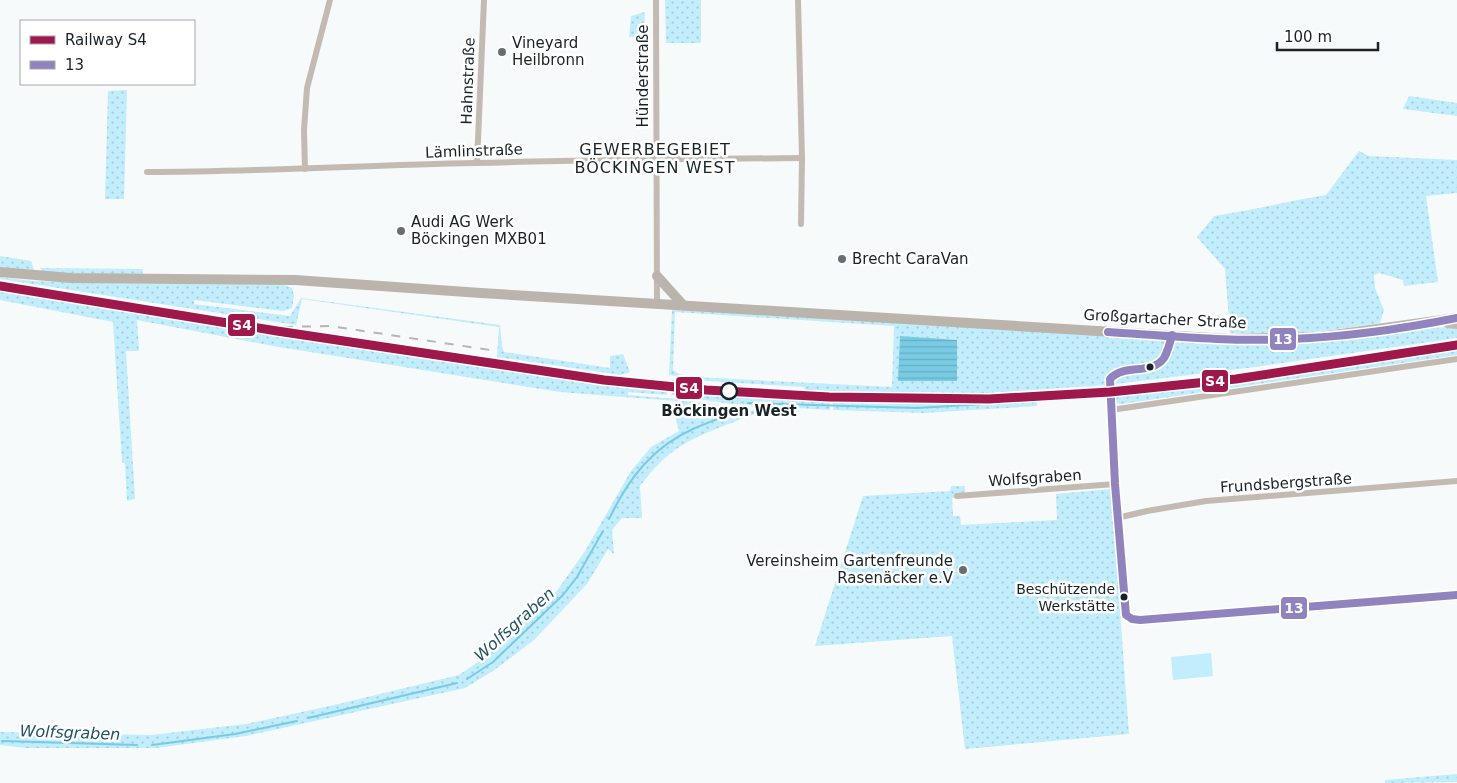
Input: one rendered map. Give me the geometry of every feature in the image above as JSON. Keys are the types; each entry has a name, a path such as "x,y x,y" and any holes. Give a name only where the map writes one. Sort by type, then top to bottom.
{"main road":[{"name":"Großgartacher Straße","path":"0,272 71,278 295,280 1228,339 1319,338 1457,318"},
{"path":"657,276 683,304"}],"street":[{"path":"305,169 304,130 307,88 330,0"},
{"name":"Hahnstraße","path":"477,163 484,0"},
{"name":"Hünderstraße","path":"656,0 657,303"},
{"path":"798,0 802,158 801,224"},
{"name":"Lämlinstraße","path":"147,172 656,159 802,158"},
{"path":"1444,321 1448,325 1457,326"},
{"path":"1172,335 1168,349 1161,362 1141,371 1120,371 1110,379 1117,518 1126,615 1132,619 1457,595"},
{"path":"1111,410 1457,359"},
{"name":"Frundsbergstraße","path":"1117,518 1206,501 1457,481"},
{"name":"Wolfsgraben","path":"957,496 1115,484"}],"shaded area":[{"path":"665,0 701,0 701,43 666,43"},
{"path":"645,12 644,37 629,37 631,16"},
{"path":"127,90 124,199 105,199 108,91"},
{"path":"1409,96 1457,103 1457,116 1403,109"},
{"path":"1359,151 1369,156 1457,160 1457,193 1426,196 1438,282 1404,286 1403,280 1379,273 1374,275 1375,288 1384,310 1380,323 1309,333 1230,333 1225,269 1197,237 1214,216 1326,195"},
{"path":"0,256 31,261 34,270 0,268"},
{"path":"40,267 143,269 142,275 42,273"},
{"path":"0,277 33,281 93,283 284,285 292,288 294,296 292,308 283,311 194,300 194,304 290,316 301,298 500,325 504,352 610,368 610,356 623,354 630,372 621,375 497,357 499,327 302,299 296,325 0,279"},
{"path":"0,290 525,373 667,391 667,395 628,392 628,395 677,399 743,409 741,411 764,410 685,443 665,458 640,486 642,518 622,518 612,530 614,554 608,549 587,584 534,640 493,671 465,688 246,736 156,748 26,748 0,745 0,732 151,735 246,724 459,675 478,662 556,592 585,551 631,471 651,447 679,431 676,420 676,401 560,392 273,346 137,320 139,351 126,351 135,499 127,501 125,463 122,462 113,322 0,300"},
{"path":"672,309 1237,343 1329,341 1413,330 1457,327 1457,338 1255,367 1107,385 988,393 916,394 805,390 804,387 707,381 669,375","holes":["675,312 894,326 892,387 694,377 679,374 673,370"]},
{"path":"1457,349 1457,355 1121,404 1115,400 1115,394 1254,379"},
{"path":"672,393 830,402 830,410 732,404 671,395"},
{"path":"1037,400 1037,406 923,413 833,410 833,402 953,403"},
{"path":"951,486 965,486 965,497 952,498 953,516 960,516 961,525 1057,520 1056,494 1111,489 1129,734 965,749 952,636 815,646 863,496 950,491"},
{"path":"1211,653 1213,676 1173,680 1171,657"},
{"path":"1457,774 1457,782 1385,783 1385,780"}],"water":[{"path":"900,336 957,340 957,381 898,381"}],"waterway":[{"name":"Wolfsgraben","path":"748,403 917,408 1103,397"},
{"name":"Wolfsgraben","path":"609,519 625,490 643,465 654,454 666,444 695,428 738,410"},
{"name":"Wolfsgraben","path":"467,679 493,662 563,595 577,577 603,531"},
{"name":"Wolfsgraben","path":"308,718 457,683"},
{"name":"Wolfsgraben","path":"152,745 235,734 297,721"},
{"name":"Wolfsgraben","path":"2,741 137,745"}],"railway":[{"path":"284,327 330,326 490,350"}],"rail line":[{"name":"S4","path":"0,286 277,331 604,380 706,390 829,397 989,399 1110,392 1236,379 1457,345"}],"transit line":[{"name":"13","path":"1108,332 1177,337 1268,340 1374,332 1457,318"},
{"name":"13","path":"1172,335 1164,358 1159,363 1152,367 1116,374 1110,379 1115,484 1126,615 1132,619 1140,620 1457,595"}],"place":[{"name":"Vineyard Heilbronn","path":"502,52"},
{"name":"Audi AG Werk Böckingen MXB01","path":"401,231"},
{"name":"Brecht CaraVan","path":"842,259"},
{"name":"Böckingen West","path":"729,391"},
{"name":"Vereinsheim Gartenfreunde Rasenäcker e.V","path":"963,570"},
{"name":"Beschützende Werkstätte","path":"1124,597"}],"district":[{"name":"GEWERBEGEBIET BÖCKINGEN WEST","path":"655,158"}]}
